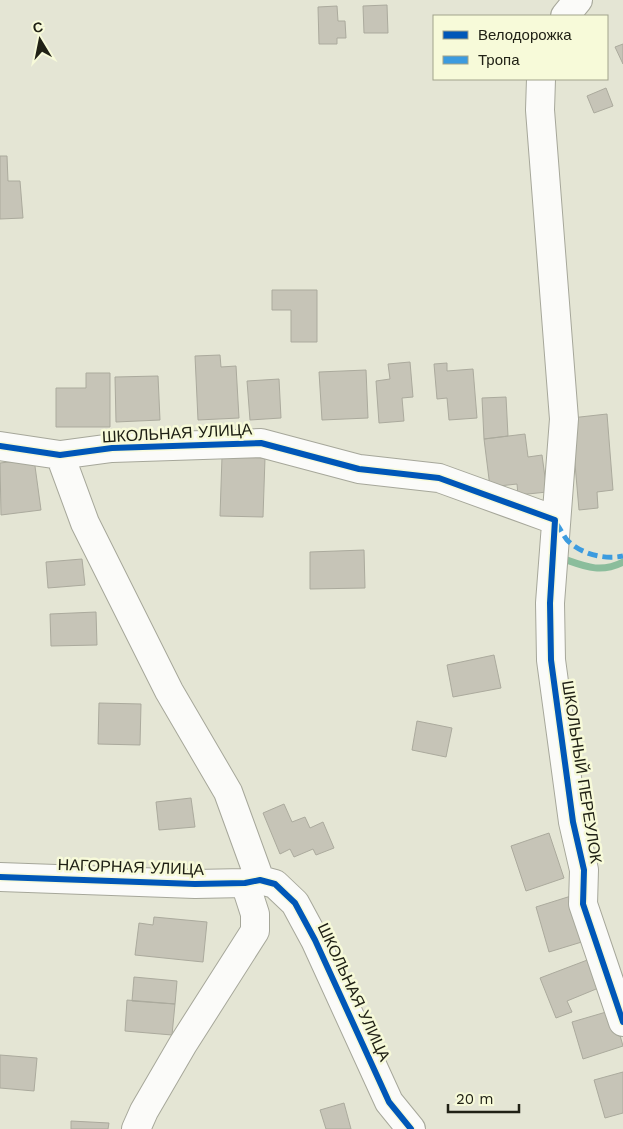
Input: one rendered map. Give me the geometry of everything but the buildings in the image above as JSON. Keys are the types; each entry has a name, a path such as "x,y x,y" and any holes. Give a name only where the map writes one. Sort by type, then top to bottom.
{"street":[{"path":"566,15 578,0"},
{"name":"ШКОЛЬНЫЙ ПЕРЕУЛОК","path":"541,80 540,110 564,419 550,603 551,660 573,822 584,870 583,904 623,1022"},
{"name":"ШКОЛЬНАЯ УЛИЦА","path":"0,446 60,455 112,448 261,442 359,469 439,478 555,520"},
{"path":"60,455 85,523 160,673 228,792 253,881 254,931 183,1044 144,1111 136,1129"},
{"name":"НАГОРНАЯ УЛИЦА","path":"0,877 195,884 253,881"},
{"name":"ШКОЛЬНАЯ УЛИЦА","path":"253,881 275,884 295,903 316,940 389,1102 411,1129"},
{"path":"386,1129 385,1116 389,1102"}],"waterway":[{"path":"561,558 592,568 607,568 623,562"}],"marked path":[{"path":"556,523 567,540 579,549 593,555 623,556"}],"cycle path":[{"path":"0,446 60,455 112,448 261,443 359,469 439,478 555,520 550,603 551,660 573,822 584,870 583,904 623,1022"},
{"path":"0,877 195,884 245,883 260,880 275,884 295,903 315,940 389,1102 411,1129"}]}
